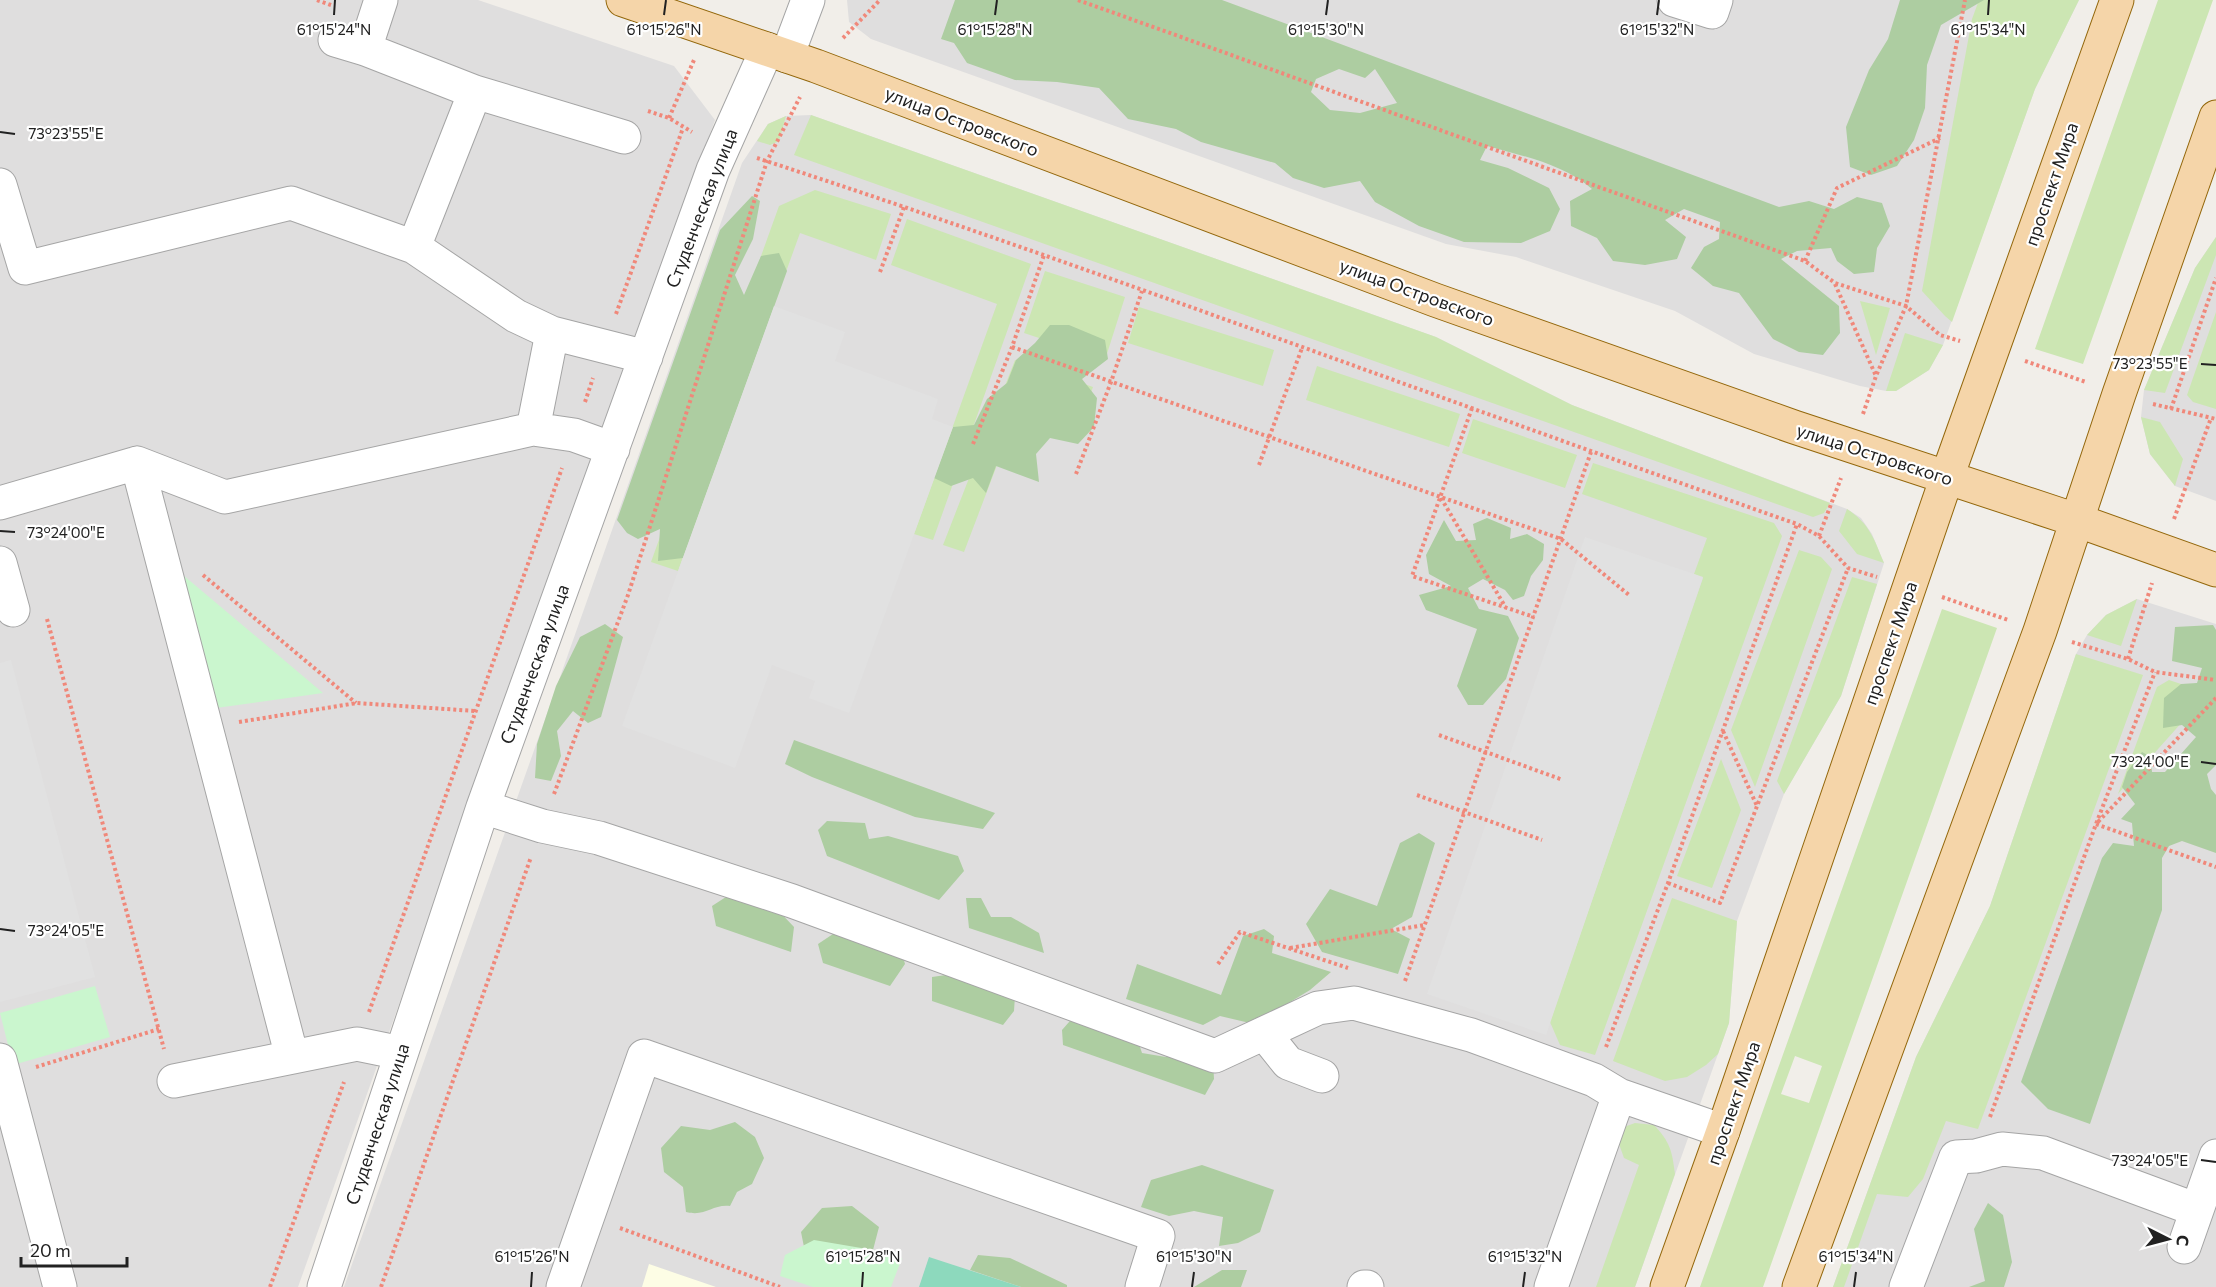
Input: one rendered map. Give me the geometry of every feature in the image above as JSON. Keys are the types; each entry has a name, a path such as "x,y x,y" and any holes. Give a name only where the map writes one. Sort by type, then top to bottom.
{"main road":[{"name":"улица Островского","path":"623,0 790,57 1435,300 1852,447 2076,520 2216,570"},
{"name":"проспект Мира","path":"1667,1287 1723,1131 1947,477 2117,0"},
{"path":"1799,1287 2040,631 2119,394 2216,117"}],"street":[{"name":"Студенческая улица","path":"324,1287 483,807 722,146 790,57 808,0"},
{"path":"1674,0 1712,12 1716,0"},
{"path":"364,27 475,92 624,137"},
{"path":"414,247 475,92"},
{"path":"2177,228 2216,156"},
{"path":"0,184 12,270 291,203 414,247 516,316 552,333 646,357"},
{"path":"533,429 552,333"},
{"path":"0,504 137,463 225,497 533,429 574,435 613,449"},
{"path":"137,463 292,1057"},
{"path":"0,563 13,610"},
{"path":"483,807 542,826 599,837 782,898 1215,1056 1318,1008 1354,1003 1471,1035 1723,1131"},
{"path":"1264,1033 1288,1063 1322,1076"},
{"path":"174,1081 357,1044 401,1053"},
{"path":"563,1287 644,1056 1158,1236 1142,1287"},
{"path":"2,1068 60,1287"},
{"path":"1551,1287 1607,1087"},
{"path":"1906,1287 1956,1157 1976,1156 2002,1149 2043,1153 2197,1210"},
{"path":"2184,1247 2216,1156"}],"path":[{"path":"317,0 364,27"},
{"path":"381,1287 542,826 628,595 768,161 790,57 880,0"},
{"path":"1078,0 1805,261 1835,283 1906,306 1940,335 1993,350 2119,394 2216,420"},
{"path":"1819,536 1876,376 1906,306 1965,0"},
{"path":"646,110 669,118 683,128 722,146 1044,255 1797,524 1819,536 1848,568 1910,586 2128,659 2155,672 2216,680"},
{"path":"270,1287 683,128"},
{"path":"1805,261 1837,188 1940,138"},
{"path":"880,272 904,207"},
{"path":"973,444 1012,347 1044,255"},
{"path":"2171,409 2216,279"},
{"path":"1835,283 1876,376"},
{"path":"1076,474 1142,291"},
{"path":"1012,347 1561,539 1629,595"},
{"path":"1259,465 1302,348"},
{"path":"1472,408 1412,576 1534,617"},
{"path":"1393,1013 1592,452"},
{"path":"1441,497 1506,608"},
{"path":"1607,1087 1668,883 1797,524"},
{"path":"1668,883 1720,903 1848,568"},
{"path":"201,574 357,703"},
{"path":"46,614 174,1081"},
{"path":"1976,1156 2096,824 2155,672"},
{"path":"2096,824 2216,698"},
{"path":"205,727 357,703 475,711"},
{"path":"1723,730 1757,806"},
{"path":"1439,735 1563,780"},
{"path":"1417,795 1542,840"},
{"path":"2096,824 2216,867"},
{"path":"1218,964 1240,932 1289,948 1425,925"},
{"path":"2,1068 159,1029"},
{"path":"588,1216 780,1287"}],"shaded area":[{"path":"0,0 478,0 674,66 715,120 298,1287 0,1287"},
{"path":"847,0 2079,0 2035,89 1943,345 1929,370 1896,391 1886,391 1860,386 1754,354 1675,311 1516,257 1446,244 871,39 849,22"},
{"path":"811,115 1436,337 1572,405 1847,509 1861,518 1872,534 1884,563 1841,696 1784,794 1737,921 1729,1023 1635,1287 344,1287 742,163 768,124 786,116"},
{"path":"2216,237 2216,501 2175,486 2150,454 2141,417 2144,390 2195,268"},
{"path":"774,306 845,332 835,361 938,399 932,419 953,427 849,713 809,698 815,681 772,665 735,768 622,726"},
{"path":"1585,537 1703,577 1546,1035 1427,994"},
{"path":"2137,599 2216,624 2216,1287 1833,1287 1916,1057 1990,906 2076,654 2087,635 2106,615"},
{"path":"11,660 95,977 0,1002 0,663"},
{"path":"649,1264 675,1273 716,1287 642,1287"}],"green space":[{"path":"955,0 1222,0 1779,207 1809,201 1834,209 1857,197 1882,203 1890,226 1877,248 1874,272 1854,274 1837,261 1831,248 1797,251 1781,259 1839,306 1840,333 1823,355 1799,352 1773,339 1739,293 1713,286 1691,268 1704,247 1719,239 1720,222 1684,209 1665,220 1686,237 1677,259 1645,265 1613,261 1597,238 1571,226 1570,201 1592,189 1581,180 1556,167 1487,146 1480,160 1508,168 1549,188 1560,209 1550,231 1521,243 1464,242 1419,226 1375,202 1360,181 1324,188 1293,178 1275,163 1201,142 1176,129 1128,119 1099,88 1057,82 1015,80 967,63 954,43 941,39","holes":["1339,69 1365,78 1375,69 1397,103 1360,113 1330,110 1311,92 1316,79"]},
{"path":"1900,0 1984,0 1941,25 1927,65 1925,108 1914,140 1897,166 1871,175 1850,167 1846,127 1869,70 1888,39"},
{"path":"1979,0 2079,0 2035,89 1952,322 1922,291 1972,19"},
{"path":"2158,0 2213,0 2083,364 2035,349"},
{"path":"811,115 1436,337 1572,405 1830,503 1824,513 1813,517 794,155"},
{"path":"786,116 779,141 770,145 757,141 768,124"},
{"path":"815,190 891,214 876,260 800,233 678,571 651,562 779,206"},
{"path":"752,196 760,201 753,239 735,275 744,295 761,256 779,253 787,271 683,558 658,561 660,529 638,539 627,533 617,520 720,230"},
{"path":"907,219 1031,264 933,540 914,534 997,304 891,265"},
{"path":"2216,237 2216,255 2165,393 2144,390 2195,268"},
{"path":"1045,271 1125,297 1105,360 1024,333"},
{"path":"1860,301 1890,308 1876,355"},
{"path":"1139,307 1274,350 1263,386 1128,343"},
{"path":"2216,312 2216,409 2193,402 2187,395"},
{"path":"1050,325 1069,325 1105,340 1108,359 1082,379 1097,398 1094,427 1078,444 1050,438 1036,454 1039,482 996,466 986,493 973,478 951,486 934,478 953,427 974,425 987,399 1007,383 1016,360"},
{"path":"1905,333 1943,345 1929,370 1896,391 1886,391"},
{"path":"1015,360 1093,387 1075,435 1016,415 964,552 943,545"},
{"path":"1317,366 1460,414 1449,447 1306,400"},
{"path":"2141,417 2160,422 2183,459 2175,486 2150,454"},
{"path":"1473,419 1577,455 1565,488 1462,453"},
{"path":"1593,463 1774,523 1782,536 1595,1055 1560,1045 1550,1022 1703,578 1694,574 1707,538 1582,494"},
{"path":"1847,509 1866,526 1884,563 1857,554 1839,531"},
{"path":"1487,518 1511,528 1510,539 1527,534 1544,544 1543,560 1531,576 1524,596 1513,600 1505,590 1483,579 1468,588 1479,609 1508,616 1519,638 1506,679 1483,705 1468,705 1457,686 1477,629 1426,610 1419,595 1451,586 1429,574 1426,555 1444,520 1456,541 1476,540 1473,524"},
{"path":"1799,550 1821,557 1832,569 1755,787 1731,730"},
{"path":"177,570 323,693 216,708"},
{"path":"1852,577 1877,584 1841,696 1784,794 1777,781"},
{"path":"2137,599 2121,646 2087,635 2106,615"},
{"path":"1942,609 1997,628 1763,1287 1700,1287","holes":["1795,1056 1822,1066 1809,1103 1781,1094"]},
{"path":"605,624 623,637 601,717 588,723 573,711 557,731 561,756 551,781 535,778 537,744 556,686 580,637"},
{"path":"2213,625 2216,630 2216,765 2207,774 2211,789 2216,795 2216,853 2182,841 2169,846 2162,858 2162,910 2090,1124 2048,1109 2021,1082 2102,858 2113,843 2134,846 2132,823 2121,819 2135,804 2122,787 2127,772 2142,752 2151,757 2152,772 2165,772 2196,737 2182,725 2163,728 2164,698 2181,684 2197,683 2202,668 2172,661 2175,627"},
{"path":"2076,654 2143,675 1978,1129 1946,1121 1923,1179 1908,1197 1877,1194 1844,1287 1833,1287 1916,1057 1990,906"},
{"path":"2169,680 2208,693 2118,794 2157,687"},
{"path":"794,740 995,813 983,829 915,817 812,777 785,764"},
{"path":"1721,759 1741,810 1712,888 1677,876"},
{"path":"827,821 865,823 869,839 888,836 958,856 964,871 939,900 827,856 818,830"},
{"path":"1419,833 1435,843 1412,917 1391,929 1410,939 1398,974 1322,952 1306,924 1330,889 1377,906 1400,843"},
{"path":"729,895 774,906 794,927 791,952 716,926 712,906"},
{"path":"966,898 981,898 991,917 1011,917 1039,933 1044,953 969,928"},
{"path":"1672,898 1737,921 1729,1023 1718,1054 1687,1077 1665,1081 1613,1061"},
{"path":"1264,929 1274,936 1272,953 1331,972 1310,990 1254,1024 1220,1016 1203,1025 1126,999 1137,964 1221,995 1243,936"},
{"path":"836,932 902,953 905,964 890,986 823,963 818,944"},
{"path":"953,974 1015,996 1014,1011 1003,1025 932,1001 932,977"},
{"path":"95,986 110,1037 13,1065 0,1013"},
{"path":"1076,1014 1136,1035 1142,1053 1166,1057 1184,1047 1213,1062 1214,1079 1205,1095 1063,1045 1062,1030"},
{"path":"735,1122 755,1137 764,1158 752,1184 737,1192 730,1206 699,1213 686,1212 683,1187 664,1172 661,1148 681,1126 710,1130"},
{"path":"1635,1123 1654,1125 1659,1131 1669,1147 1675,1174 1635,1287 1596,1287 1639,1165 1624,1158 1619,1144 1624,1127"},
{"path":"1202,1165 1274,1190 1260,1232 1238,1243 1219,1246 1223,1217 1194,1211 1169,1216 1141,1207 1151,1180"},
{"path":"1988,1203 2003,1215 2012,1262 2004,1287 1969,1287 1985,1281 1974,1229"},
{"path":"852,1206 879,1227 873,1250 830,1258 806,1257 801,1232 822,1208"},
{"path":"814,1240 873,1250 902,1258 891,1287 813,1287 780,1276 785,1255"},
{"path":"978,1255 1010,1258 1067,1287 1021,1287 970,1270"},
{"path":"929,1257 1021,1287 919,1287"},
{"path":"1222,1270 1247,1270 1241,1287 1194,1287"}]}
